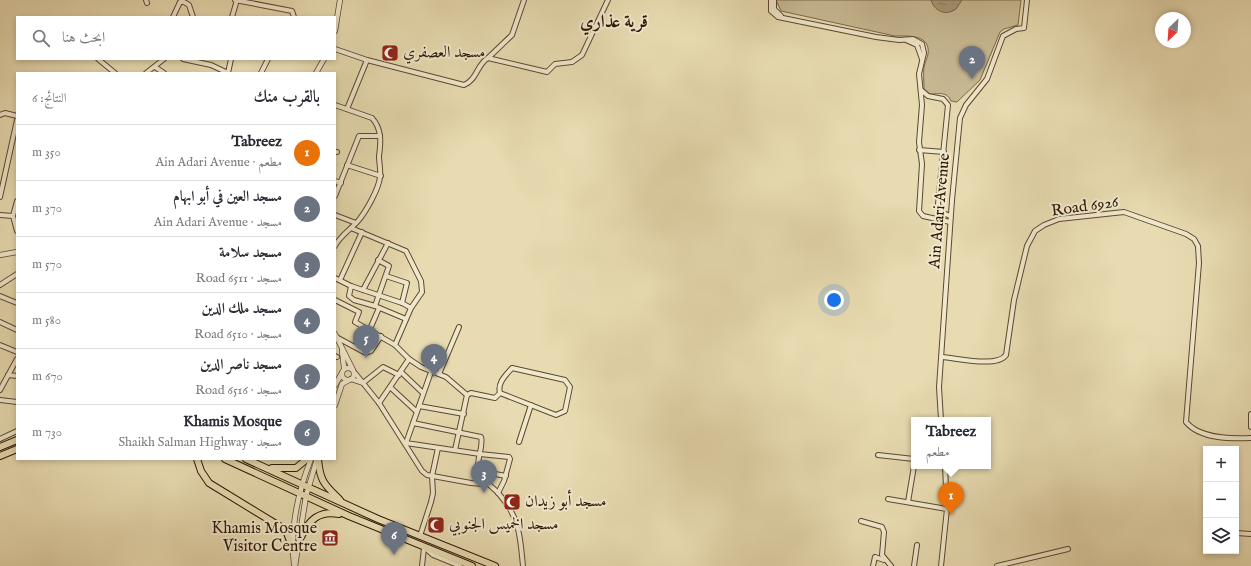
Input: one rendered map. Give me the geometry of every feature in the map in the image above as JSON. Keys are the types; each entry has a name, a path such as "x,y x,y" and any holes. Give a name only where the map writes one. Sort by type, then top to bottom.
{"main road":[{"path":"0,447 16,440"},
{"path":"0,456 16,449"},
{"path":"197,460 201,471 208,483 281,527 287,533 292,549"},
{"path":"227,460 349,516 424,548 472,566"},
{"path":"248,460 344,504 495,566"},
{"path":"266,468 296,468 306,460"},
{"path":"318,460 320,476 326,486 344,504"},
{"path":"301,537 306,525 319,515 328,512 349,516"}],"street":[{"path":"232,16 236,0 292,11 294,16"},
{"path":"336,25 340,0"},
{"path":"336,49 367,60 464,85 474,78 484,61 512,34 524,0"},
{"path":"488,58 547,72 555,64 572,62 582,55 608,0"},
{"path":"773,0 770,7 772,13 776,16 876,37 905,40 917,45 923,59 919,71 919,88 922,105 919,150 922,164 919,197 920,211 923,216 950,222"},
{"name":"Ain Adari Avenue","path":"941,417 939,387 950,216 961,114 987,78 1003,36 1025,27 1028,0"},
{"path":"173,16 180,2 184,2 189,5 193,16"},
{"path":"99,60 114,72"},
{"path":"148,72 163,60"},
{"path":"188,60 212,65 226,72"},
{"path":"228,72 231,60"},
{"path":"262,72 268,60"},
{"path":"317,72 323,60"},
{"path":"347,109 367,60"},
{"path":"155,67 162,72"},
{"path":"919,88 929,97 943,99 948,105 938,204 941,212 950,216"},
{"path":"922,105 929,97"},
{"path":"336,105 372,118 379,128 379,169 381,176 379,183 356,223 336,245"},
{"path":"0,115 5,112 16,116"},
{"path":"0,197 16,125"},
{"path":"336,194 359,136 380,136"},
{"path":"919,150 944,152"},
{"path":"348,165 381,176"},
{"path":"336,181 341,183"},
{"path":"16,205 13,216 16,227"},
{"name":"Road 6926","path":"942,357 991,363 1003,359 1006,355 1014,300 1030,238 1040,227 1059,219 1124,212 1179,230 1194,239 1198,246 1199,263 1186,422 1194,429 1218,436 1251,438"},
{"path":"336,214 356,223"},
{"path":"0,215 13,216"},
{"path":"351,228 388,242 406,251 421,281 422,292 411,308 396,345"},
{"path":"340,280 362,232"},
{"path":"363,290 388,242"},
{"path":"0,255 16,252"},
{"path":"370,330 377,307 378,296 389,265 378,260"},
{"path":"0,285 16,275"},
{"path":"386,276 408,284 402,303"},
{"path":"336,278 351,286 402,303 411,308"},
{"path":"351,286 349,296 354,300 377,307 406,319"},
{"path":"0,296 16,303"},
{"path":"336,300 359,313 355,322 396,345 409,359 431,372 446,377 467,395"},
{"path":"350,307 354,300"},
{"path":"0,322 16,330"},
{"path":"439,374 459,327"},
{"path":"336,336 366,353 371,351 381,336"},
{"path":"336,336 344,354 344,378 363,383"},
{"path":"336,336 354,371 379,403 406,443 420,469 429,475 471,483 486,484"},
{"path":"0,345 16,352"},
{"path":"379,403 409,359"},
{"path":"0,390 16,362"},
{"path":"336,383 343,371 349,367 354,371"},
{"path":"363,383 382,367 385,367 400,374 423,393"},
{"path":"467,395 471,393 495,398 500,393 499,389 502,380 512,368 565,380 569,384 570,391 565,411 556,415 500,393"},
{"path":"336,402 342,384 350,380 354,371"},
{"path":"406,443 431,372"},
{"path":"8,375 16,376"},
{"path":"390,387 416,411"},
{"path":"455,450 467,395"},
{"path":"0,400 16,402"},
{"path":"519,442 531,405"},
{"path":"418,406 464,414"},
{"path":"1251,414 1251,427"},
{"path":"413,423 481,437 479,471 486,484 498,493 511,511 519,526 523,564 518,566"},
{"path":"0,439 16,431"},
{"path":"406,443 510,457 506,476 498,493"},
{"path":"420,536 431,502 433,492 429,475 438,448"},
{"path":"878,455 911,459"},
{"path":"295,566 292,549 299,493 311,460"},
{"path":"295,566 301,537 306,496 318,460"},
{"path":"908,502 914,469"},
{"path":"942,566 946,509 946,469"},
{"path":"479,471 506,476"},
{"path":"888,499 946,509"},
{"path":"861,521 882,527 884,532 882,555 884,560"},
{"path":"1239,533 1251,534"},
{"path":"914,566 917,545"},
{"path":"422,566 424,548"},
{"path":"424,548 433,555 460,566"},
{"path":"997,566 1068,549"},
{"path":"873,566 875,557 884,560 891,566"}],"shaded area":[{"path":"776,0 1021,0 1018,25 1004,29 1000,32 980,80 957,102 951,101 945,94 930,94 924,89 924,65 928,54 928,47 922,40 912,36 895,36 781,11"}],"water":[{"path":"931,0 962,0 956,9 948,12 941,12 935,7"}],"place":[{"name":"مسجد العصفري","path":"390,53"},
{"name":"مسجد العين في أبو ابهام","path":"972,79"},
{"name":"مسجد ناصر الدين","path":"366,358"},
{"name":"مسجد ملك الدين","path":"434,377"},
{"name":"مسجد سلامة","path":"484,493"},
{"name":"مسجد أبو زيدان","path":"512,502"},
{"name":"Tabreez","path":"951,515"},
{"name":"مسجد الخميس الجنوبي","path":"436,525"},
{"name":"Khamis Mosque Visitor Centre","path":"330,538"},
{"name":"Khamis Mosque","path":"394,555"}],"district":[{"name":"قرية عذاري","path":"614,22"}]}
